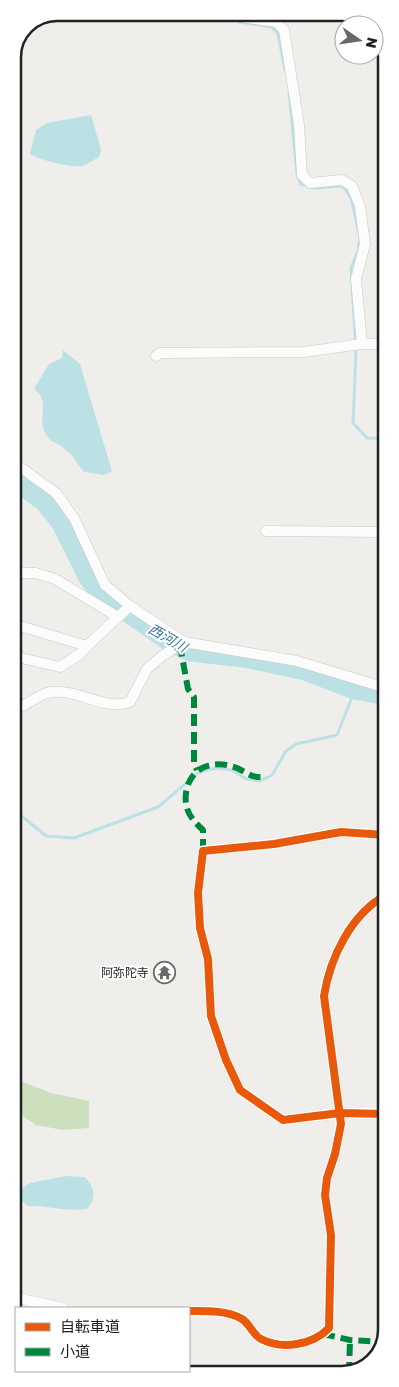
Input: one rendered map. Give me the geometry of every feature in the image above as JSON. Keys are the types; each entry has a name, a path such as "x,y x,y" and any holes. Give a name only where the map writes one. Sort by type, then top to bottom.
{"street":[{"path":"269,21 276,22 284,30 299,124 302,175 310,183 342,180 352,186 360,206 365,244 356,279 361,344"},
{"path":"156,356 160,353 304,352 361,344 378,344"},
{"path":"21,468 56,493 74,518 105,585 123,612 181,644 297,661 378,686"},
{"path":"266,530 378,532"},
{"path":"21,573 36,574 55,579 113,614 123,612"},
{"path":"21,658 60,667 80,654 123,612"},
{"path":"21,626 87,646"},
{"path":"21,707 49,692 74,694 117,706 130,702 147,669 162,656 181,644"},
{"path":"378,834 341,832 274,844 203,851 198,893 200,928 208,959 210,1016 226,1060 240,1090 283,1120 340,1113 378,1114"},
{"path":"190,1311 215,1311 242,1319 260,1338 280,1346 294,1345 323,1334 329,1328 331,1235 325,1196 327,1178 335,1154 341,1124 324,1007 326,980 346,936 358,916 378,900"},
{"path":"21,1299 58,1307"}],"green space":[{"path":"21,1081 51,1093 89,1101 89,1128 63,1130 36,1125 21,1115"}],"water":[{"path":"91,115 101,149 100,156 96,159 82,166 70,166 40,159 30,154 36,130 47,123"},
{"path":"63,350 80,364 112,471 104,475 84,472 69,452 49,439 43,427 42,399 34,389 49,364 62,358"},
{"path":"66,1176 85,1177 94,1193 87,1209 72,1210 27,1206 21,1199 21,1189 30,1183"}],"waterway":[{"path":"238,21 272,27 278,34 285,70"},
{"path":"289,91 297,175 301,184 314,188 343,186 351,198 360,238 358,251 351,268 356,350 353,423 367,438 378,439"},
{"name":"西河川","path":"21,485 44,502 60,522 88,578 102,595 165,639 190,652 244,658 305,671 355,690 378,694"},
{"path":"21,816 46,836 74,838 158,807 198,773 215,768 232,770 246,779 260,781 272,775 286,751 296,744 337,735 355,690"}],"marked path":[{"path":"176,647 181,651 188,689 194,697 194,763 197,770"},
{"path":"203,851 203,830 192,818 186,804 186,793 192,776 204,767 220,764 237,768 255,777 262,777"},
{"path":"323,1334 350,1340 376,1342"},
{"path":"349,1365 350,1340"}],"cycle path":[{"path":"378,834 341,832 274,844 203,851 198,893 200,928 208,959 211,1016 226,1060 240,1090 283,1120 340,1113 378,1114"},
{"path":"190,1311 216,1312 236,1316 245,1321 258,1337 278,1344 288,1345 306,1342 329,1328 331,1235 325,1195 327,1178 335,1154 341,1124 324,996 331,967 344,938 362,913 378,900"}],"place":[{"name":"阿弥陀寺","path":"165,973"}]}
